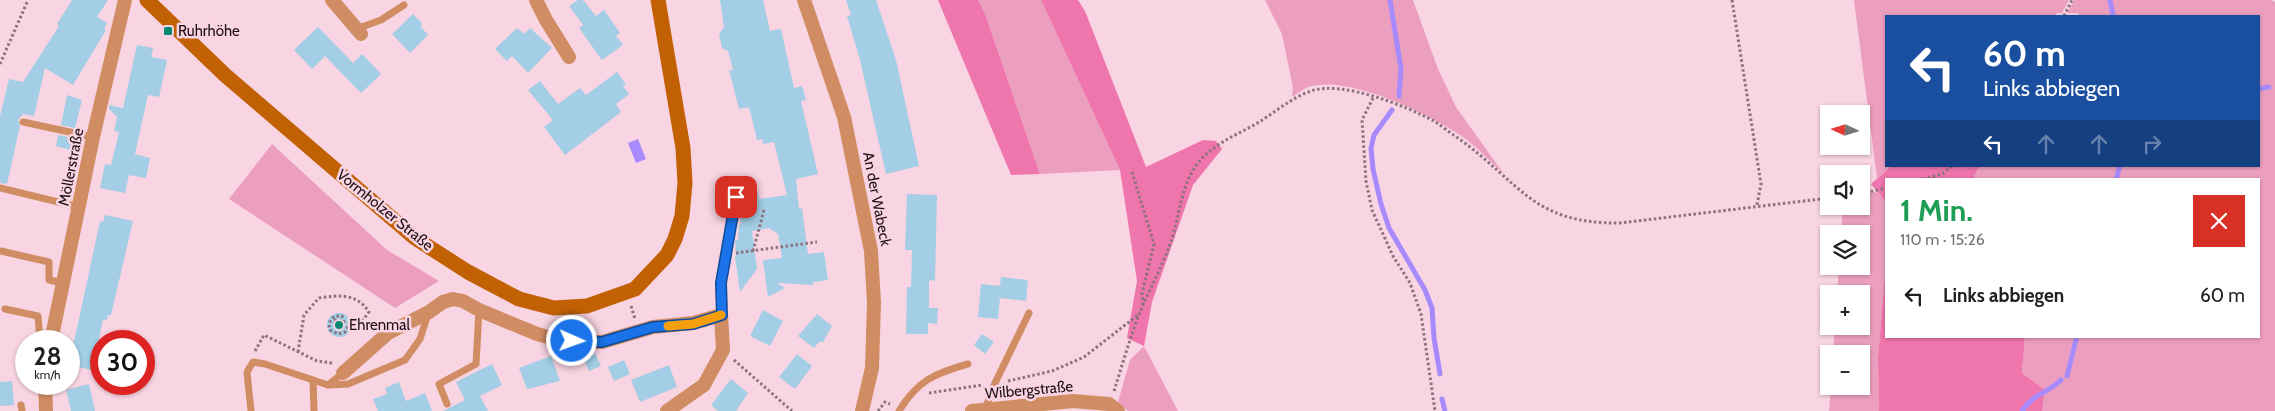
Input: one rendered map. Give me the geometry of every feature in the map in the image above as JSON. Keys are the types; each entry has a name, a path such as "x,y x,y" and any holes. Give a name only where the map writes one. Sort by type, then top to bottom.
{"main road":[{"name":"Vormholzer Straße","path":"147,0 225,75 415,238 468,272 519,299 554,308 587,306 635,288 667,255 682,216 685,183 683,148 658,0"}],"street":[{"name":"Möllerstraße","path":"53,330 93,137 126,0"},
{"path":"332,0 359,32"},
{"path":"536,0 569,57"},
{"name":"An der Wabeck","path":"804,0 844,117 871,251 874,303 872,368 862,411"},
{"path":"348,369 388,333 429,312 443,302 453,299 463,301 479,310 537,334 559,340 602,342 653,327 693,324 722,315 723,350 704,385 667,411"},
{"path":"45,395 46,411"},
{"name":"Wilbergstraße","path":"978,410 1073,401 1113,408"}],"lane":[{"path":"359,32 382,20 404,5"},
{"path":"23,122 93,137"},
{"path":"0,188 79,207"},
{"path":"722,315 721,283 736,197"},
{"path":"1,251 49,262 49,280 63,283"},
{"path":"6,309 38,316 39,330"},
{"path":"447,404 438,384 476,364 479,310"},
{"path":"251,411 247,372 253,362 265,364 328,385 348,384 406,360 420,339 429,312"},
{"path":"978,410 1029,314"},
{"path":"899,411 908,397 921,383 953,368 968,364"},
{"path":"328,385 348,369"},
{"path":"313,380 314,411"}],"path":[{"path":"0,64 28,0"},
{"path":"1732,0 1761,184 1757,205"},
{"path":"2064,15 2072,0"},
{"path":"1113,408 1143,305 1172,239 1188,180 1205,154 1290,101 1311,91 1324,88 1344,90 1402,107 1434,121 1463,142 1519,191 1550,211 1568,218 1595,223 1620,223 1820,199"},
{"path":"1373,98 1362,120 1366,181 1372,210 1393,256 1410,283 1421,314 1435,411"},
{"path":"1927,178 1942,174 1951,167"},
{"path":"1132,172 1154,244 1142,294 1143,305"},
{"path":"1870,192 1885,188"},
{"path":"753,251 764,210"},
{"path":"725,255 817,242"},
{"path":"625,293 639,332"},
{"path":"298,352 304,315 319,298 344,294 365,306 369,312 359,325"},
{"path":"338,323 342,320 334,320 336,327 341,328 344,322 342,316 335,316 330,320 330,330 338,334 345,332 350,322 388,333"},
{"path":"253,362 256,347 264,335 318,362 348,369"},
{"path":"723,350 792,411"}],"shaded area":[{"path":"938,0 978,0 985,14 1040,174 1011,175"},
{"path":"978,0 1041,0 1120,170 1040,174 985,14"},
{"path":"1041,0 1078,0 1085,11 1146,167 1203,140 1216,141 1222,149 1193,185 1152,302 1144,346 1127,338 1137,281 1120,170"},
{"path":"1265,0 1413,0 1438,69 1456,107 1503,173 1477,148 1446,126 1386,98 1343,86 1324,84 1308,87 1292,97 1293,88 1282,34"},
{"path":"1854,0 2069,0 2062,13 2055,15 1885,15 1885,167 1890,167 1877,178 1870,124 1870,105 1868,105"},
{"path":"2074,0 2271,0 2275,2 2275,411 2042,411 2045,390 2022,373 2025,338 2260,338 2260,178 1975,178 1974,176 1979,167 2260,167 2260,15 2078,15 2079,13 2067,13"},
{"path":"638,139 646,159 636,163 628,143"},
{"path":"272,144 387,250 439,281 395,308 229,199"},
{"path":"1890,167 1979,167 1975,178 1885,178 1885,201 1871,184"},
{"path":"1877,192 1885,201 1885,274 1878,359 1879,411 1829,411 1830,395 1870,395 1870,345 1834,345 1834,335 1870,335 1870,285 1838,285 1838,275 1870,275 1870,225 1842,225 1842,215 1870,215 1870,193"},
{"path":"1885,274 1885,338 2025,338 2022,373 2045,390 2042,411 1879,411 1878,358"},
{"path":"1144,346 1178,411 1128,411 1118,402 1130,360"}],"building":[{"path":"72,0 108,0 97,17 107,23 104,29 106,30 73,85 45,68 34,116 23,114 18,120 20,126 7,184 0,183 0,116 9,79 23,82 59,26 57,24"},
{"path":"578,0 583,0 596,16 604,10 620,33 616,36 623,45 602,60 579,28 583,25 569,6"},
{"path":"720,0 763,0 770,31 781,29 794,88 802,86 806,100 801,101 818,174 796,179 799,209 802,208 808,254 824,252 828,280 813,282 813,285 777,283 785,288 768,297 763,260 782,258 778,234 769,228 752,231 757,269 740,292 735,257 735,241 738,240 744,194 758,192 759,199 787,195 774,142 763,144 762,139 757,140 749,107 739,109 729,70 733,70 728,51 722,48 719,34 724,27"},
{"path":"846,0 876,0 896,60 919,166 886,174 860,60 847,16 851,15"},
{"path":"413,14 422,23 421,27 428,35 410,53 392,34"},
{"path":"318,27 353,63 362,54 381,74 361,93 325,56 312,69 294,50"},
{"path":"517,28 524,34 530,28 552,48 528,73 512,56 507,61 495,49"},
{"path":"137,45 153,48 151,57 167,60 159,97 148,95 135,154 150,158 146,178 129,175 125,193 100,188 105,164 111,165 119,132 114,131 117,117 109,109 109,105 123,108"},
{"path":"617,72 626,84 623,86 629,94 616,104 621,112 565,155 544,127 553,120 528,90 540,81 558,104 580,88 586,95"},
{"path":"67,95 82,100 75,128 61,125"},
{"path":"58,135 72,138 70,150 56,146"},
{"path":"907,194 937,195 935,281 929,280 929,308 938,308 937,324 928,323 928,334 906,334 907,287 911,287 912,250 905,250"},
{"path":"105,215 133,221 111,315 108,315 107,320 103,319 101,330 90,330 90,370 80,367 80,330 77,330 100,221 103,222"},
{"path":"1001,277 1028,280 1026,301 1000,298 998,319 978,317 981,284 1000,286"},
{"path":"763,310 783,321 770,346 750,336"},
{"name":"Ehrenmal","path":"339,313 348,316 351,325 348,334 339,337 330,334 327,325 330,316"},
{"path":"817,314 832,326 823,342 819,342 814,348 798,336"},
{"path":"982,334 994,342 985,354 974,345"},
{"path":"595,353 601,366 589,371 583,358"},
{"path":"797,354 812,366 795,389 779,377"},
{"path":"551,356 560,381 527,389 519,368"},
{"path":"624,360 630,374 614,381 608,367"},
{"path":"492,364 502,385 480,396 488,411 443,411 465,400 456,382"},
{"path":"669,365 677,387 640,402 631,380"},
{"path":"731,379 748,393 736,411 718,411 711,405"},
{"path":"12,381 14,405 0,406 0,382"},
{"path":"399,382 406,401 425,393 432,411 378,411 373,399 387,394 385,388"},
{"path":"89,384 95,411 71,411 67,395 80,395 80,386"}],"waterway":[{"path":"1390,0 1401,69 1399,96"},
{"path":"2110,0 2113,15"},
{"path":"2260,89 2269,87"},
{"path":"1392,110 1374,135 1371,148 1373,169 1389,228 1425,290 1432,308 1434,338 1440,374"},
{"path":"2116,178 2120,167"},
{"path":"2067,376 2076,338"},
{"path":"2022,411 2031,400 2061,380"},
{"path":"1442,399 1445,411"}],"slow traffic":[{"path":"668,326 693,324 721,315"}],"place":[{"name":"Ruhrhöhe","path":"168,31"},
{"name":"Ehrenmal","path":"339,325"}],"route":[{"path":"572,341 602,342 653,327 693,324 722,315 721,283 736,197"}]}
